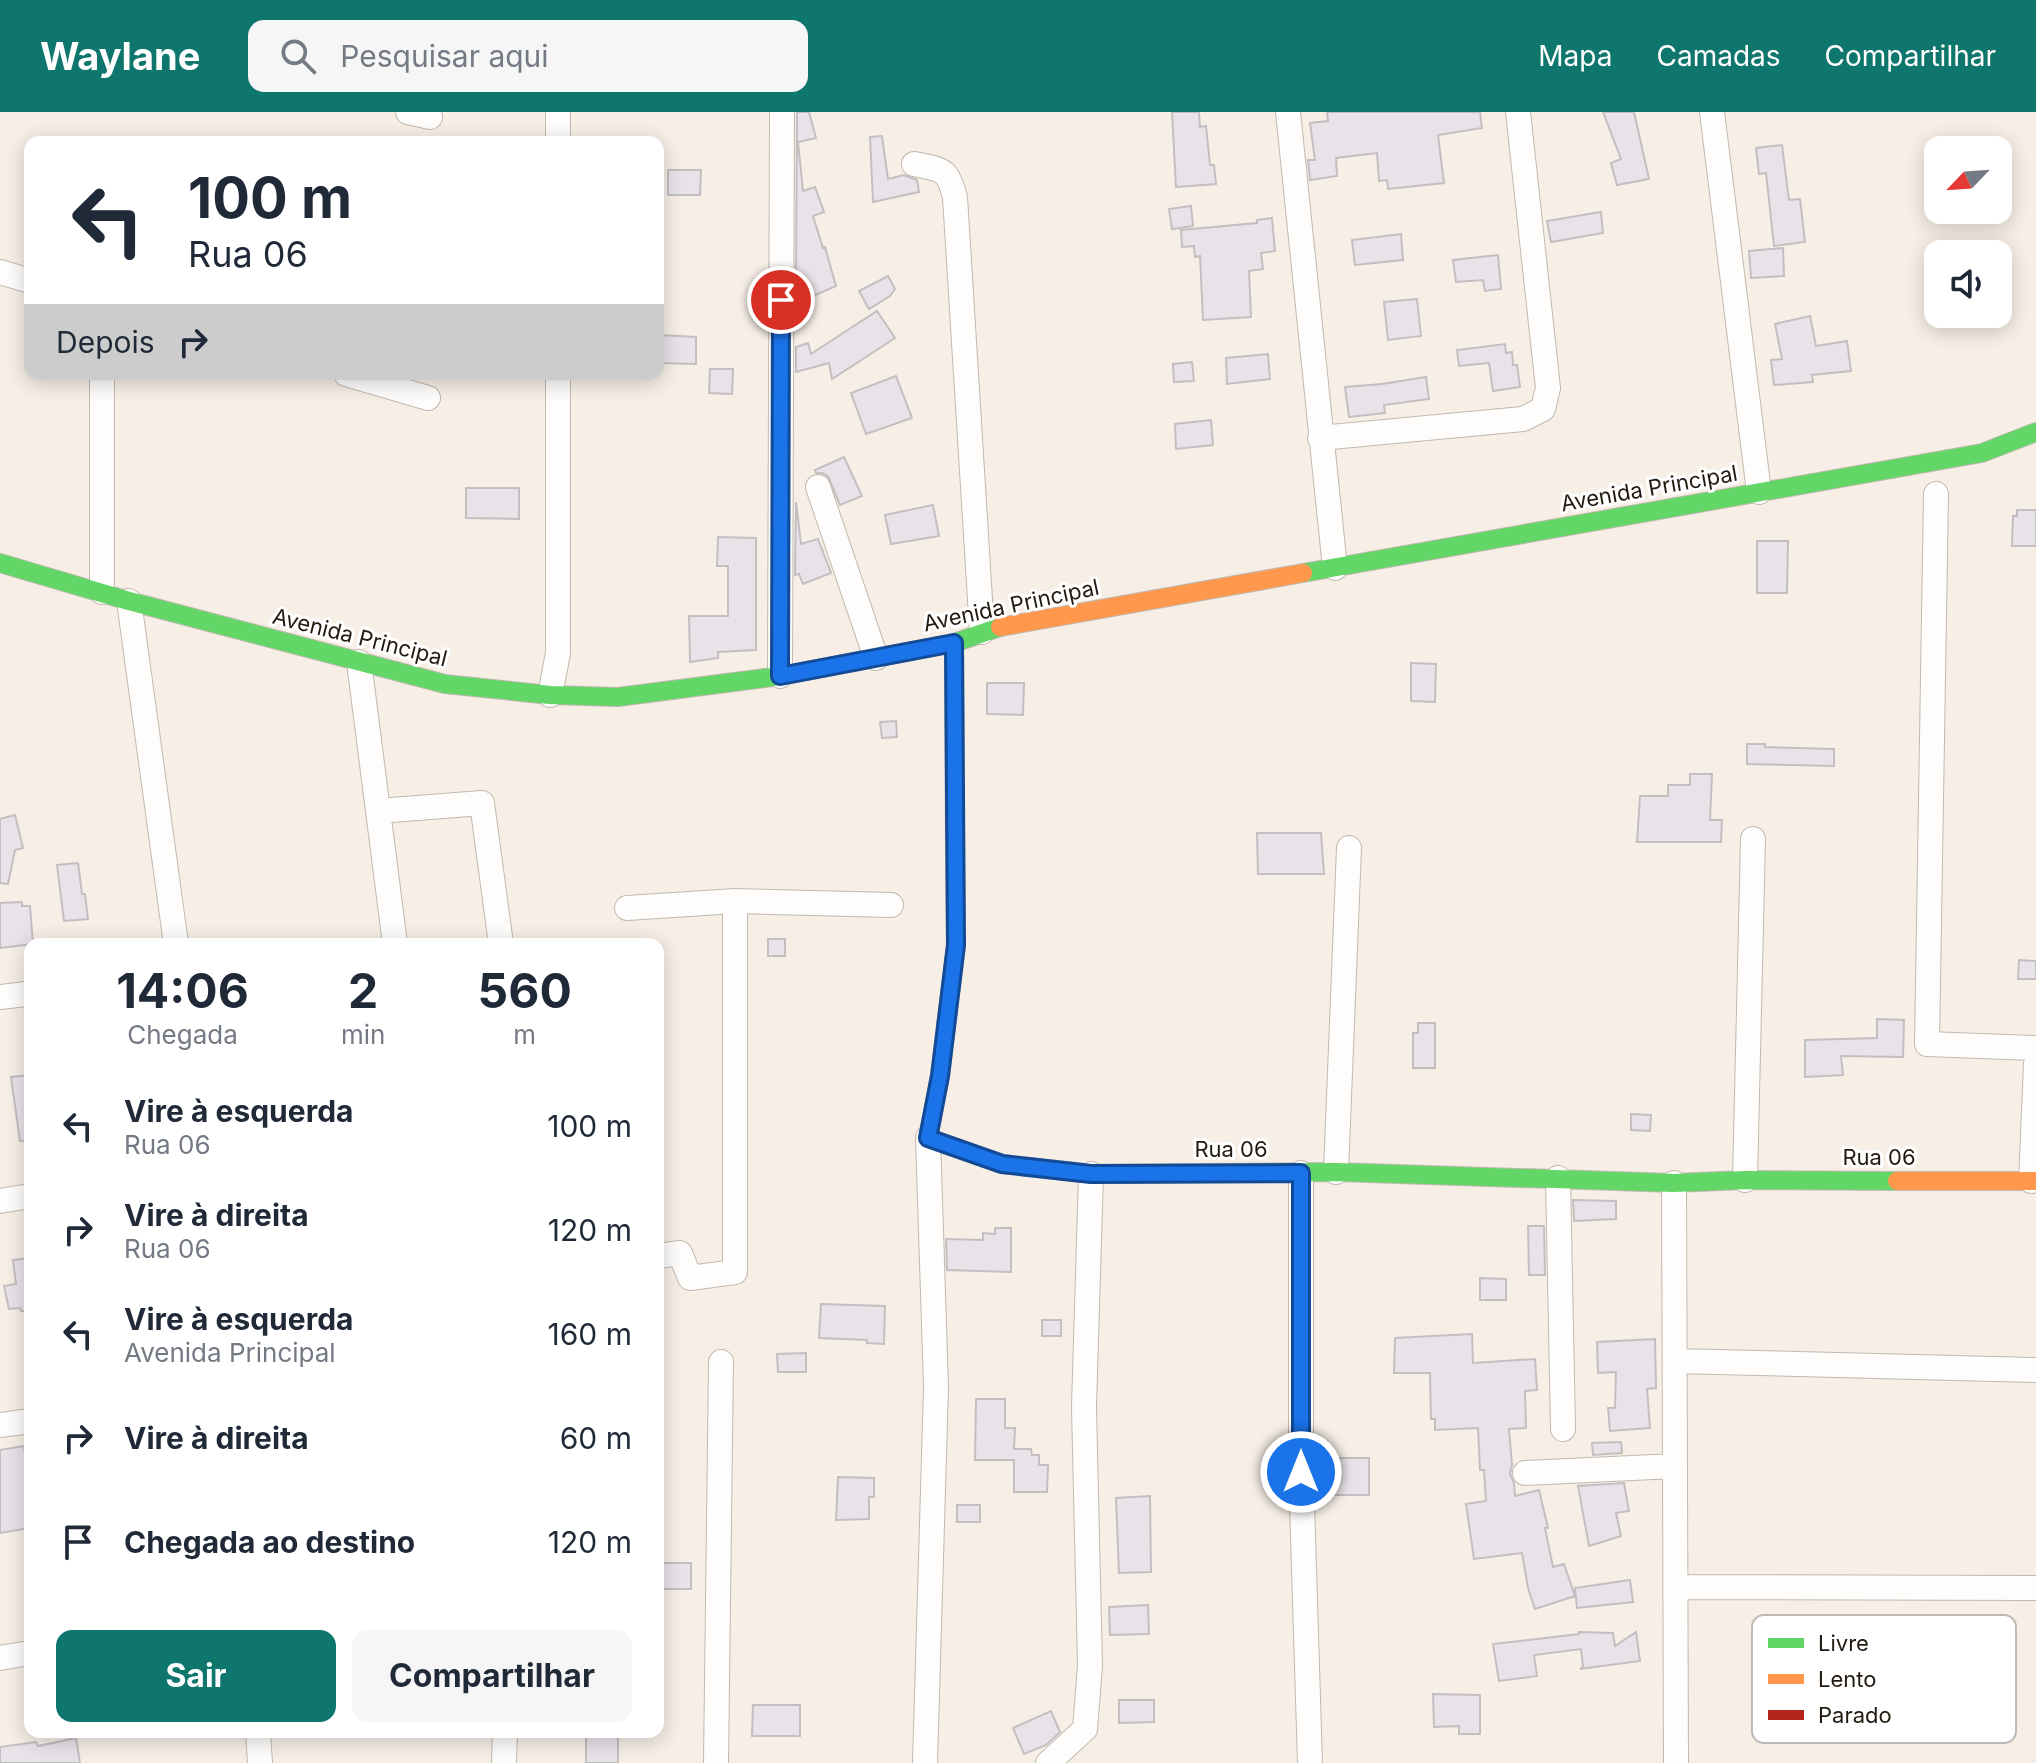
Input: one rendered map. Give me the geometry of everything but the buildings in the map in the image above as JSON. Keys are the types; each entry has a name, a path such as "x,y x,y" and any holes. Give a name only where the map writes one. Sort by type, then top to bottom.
{"street":[{"path":"558,112 558,136"},
{"path":"780,676 782,112"},
{"path":"1288,112 1335,568"},
{"path":"1320,438 1523,419 1543,409 1548,388 1518,112"},
{"path":"1712,112 1759,492"},
{"path":"914,164 943,170 950,178 955,197 982,632"},
{"path":"0,272 24,279"},
{"path":"102,380 102,592"},
{"path":"366,380 428,398"},
{"path":"550,695 558,653 558,380"},
{"name":"Avenida Principal","path":"0,563 129,601 445,684 550,695 618,697 780,676 954,643 1004,626 1982,453 2036,432"},
{"path":"818,487 876,658"},
{"path":"1936,494 1927,1044 2036,1048"},
{"path":"129,601 175,938"},
{"path":"925,1763 936,1387 928,1138 940,1076 956,945 954,643"},
{"path":"359,662 394,938"},
{"path":"378,811 482,803 500,938"},
{"path":"1745,1180 1753,839"},
{"path":"1336,1172 1349,848"},
{"path":"627,908 735,901 891,905"},
{"path":"664,1255 680,1253 690,1278 735,1272 735,901"},
{"path":"0,997 24,994"},
{"path":"2034,1181 2036,1064"},
{"name":"Rua 06","path":"928,1138 1002,1164 1091,1174 1336,1172 1674,1183 1745,1180 2034,1181"},
{"path":"1301,1173 1301,1472 1310,1763"},
{"path":"1048,1763 1085,1729 1090,1666 1084,1407 1091,1174"},
{"path":"1558,1178 1563,1429"},
{"path":"1674,1183 1676,1763"},
{"path":"0,1201 24,1197"},
{"path":"1675,1361 2036,1370"},
{"path":"716,1763 721,1362"},
{"path":"0,1425 24,1422"},
{"path":"1525,1473 1675,1466"},
{"path":"1676,1587 2036,1588"},
{"path":"0,1658 24,1654"},
{"path":"258,1738 260,1763"},
{"path":"504,1763 505,1738"}],"traffic: fast":[{"path":"1303,573 1982,453 2036,432"},
{"path":"0,563 129,601 445,684 550,695 618,697 780,676 954,643 1000,627"},
{"path":"1057,1170 1091,1174 1336,1172 1674,1183 1897,1181"}],"traffic: slow":[{"path":"1000,627 1303,573"},
{"path":"955,856 956,945 940,1076 928,1138 1002,1164 1057,1170"},
{"path":"1897,1181 2036,1181"}],"traffic: jam":[{"path":"954,643 955,856"}],"route":[{"path":"781,300 780,676 954,643 956,945 940,1076 928,1138 1002,1164 1091,1174 1301,1173 1301,1472"}]}
